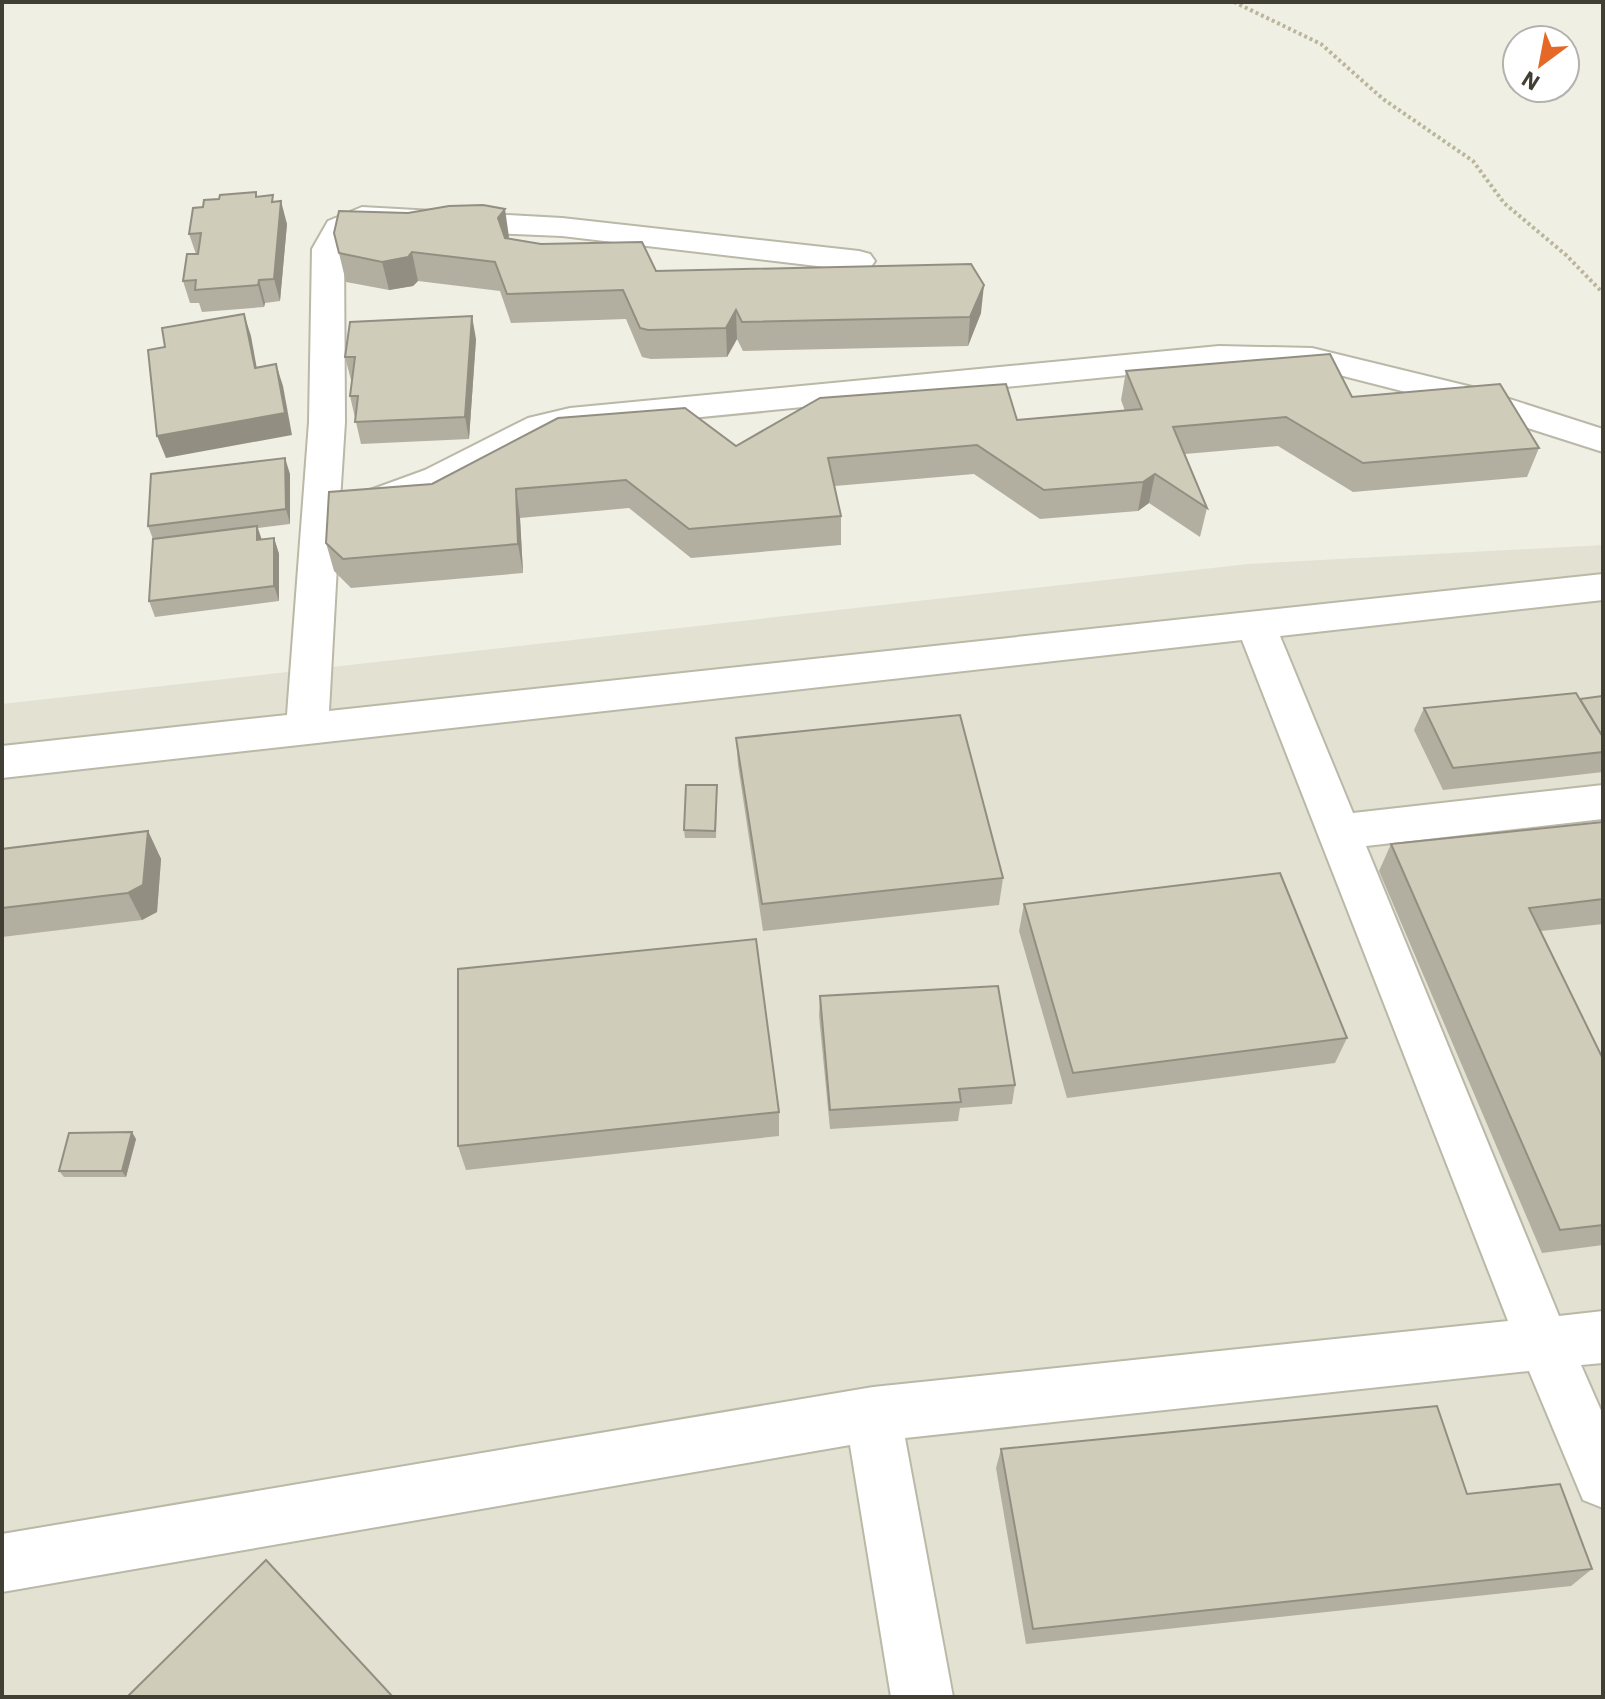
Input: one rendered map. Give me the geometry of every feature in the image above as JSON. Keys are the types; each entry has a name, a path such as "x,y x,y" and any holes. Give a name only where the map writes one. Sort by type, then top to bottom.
{"street":[{"path":"307,729 327,422 328,249 332,233 350,220 362,216 406,217 562,227 859,261"},
{"path":"321,522 438,478 541,426 570,419 1219,356 1312,358 1460,395 1603,441"},
{"path":"2,762 1603,587"},
{"path":"1256,626 1543,1341 1603,1480"},
{"path":"1340,832 1603,802"},
{"path":"2,1563 873,1414 1603,1337"},
{"path":"873,1414 922,1697"}],"path":[{"path":"1234,2 1321,44 1383,99 1473,161 1504,203 1566,255 1603,293"}],"shaded area":[{"path":"1603,545 1603,1697 2,1697 2,704 1248,564"}],"building":[{"path":"256,192 256,197 273,195 272,202 281,201 274,279 259,280 258,285 195,290 196,280 183,281 187,254 198,254 201,233 189,234 193,208 203,207 204,200 219,199 220,195"},
{"path":"483,205 505,209 498,218 505,238 541,244 642,242 656,271 971,264 984,285 970,317 742,322 736,310 726,328 648,330 640,328 623,290 507,294 495,262 412,252 408,257 382,262 339,253 334,233 339,211 408,213 449,206"},
{"path":"244,314 255,368 276,364 285,413 157,436 148,350 165,347 162,328"},
{"path":"472,316 465,417 355,422 358,396 350,396 355,357 345,357 350,322"},
{"path":"1330,354 1352,397 1500,384 1539,448 1363,463 1286,417 1173,427 1207,508 1155,474 1143,482 1044,490 977,445 828,458 841,516 689,529 626,480 516,489 518,544 343,559 326,543 329,492 432,484 558,418 685,408 736,446 820,398 1006,384 1017,420 1142,409 1126,371"},
{"path":"285,458 286,509 148,526 151,474"},
{"path":"257,526 257,540 274,538 274,586 149,601 153,539"},
{"path":"1576,693 1603,737 1603,752 1453,768 1424,708"},
{"path":"1603,696 1603,737 1580,699"},
{"path":"960,715 1003,878 762,904 736,738"},
{"path":"686,785 717,785 715,831 684,830"},
{"path":"1603,822 1603,899 1529,908 1603,1059 1603,1225 1560,1230 1391,844"},
{"path":"148,831 143,885 128,893 2,908 2,849"},
{"path":"1280,873 1347,1038 1073,1073 1024,904"},
{"path":"756,939 779,1112 458,1146 458,969"},
{"path":"998,986 1015,1085 959,1089 961,1102 830,1110 820,996"},
{"path":"132,1132 122,1171 59,1171 69,1133"},
{"path":"1437,1406 1467,1494 1560,1484 1592,1569 1033,1629 1001,1449"},
{"path":"266,1560 393,1697 127,1697"}]}
